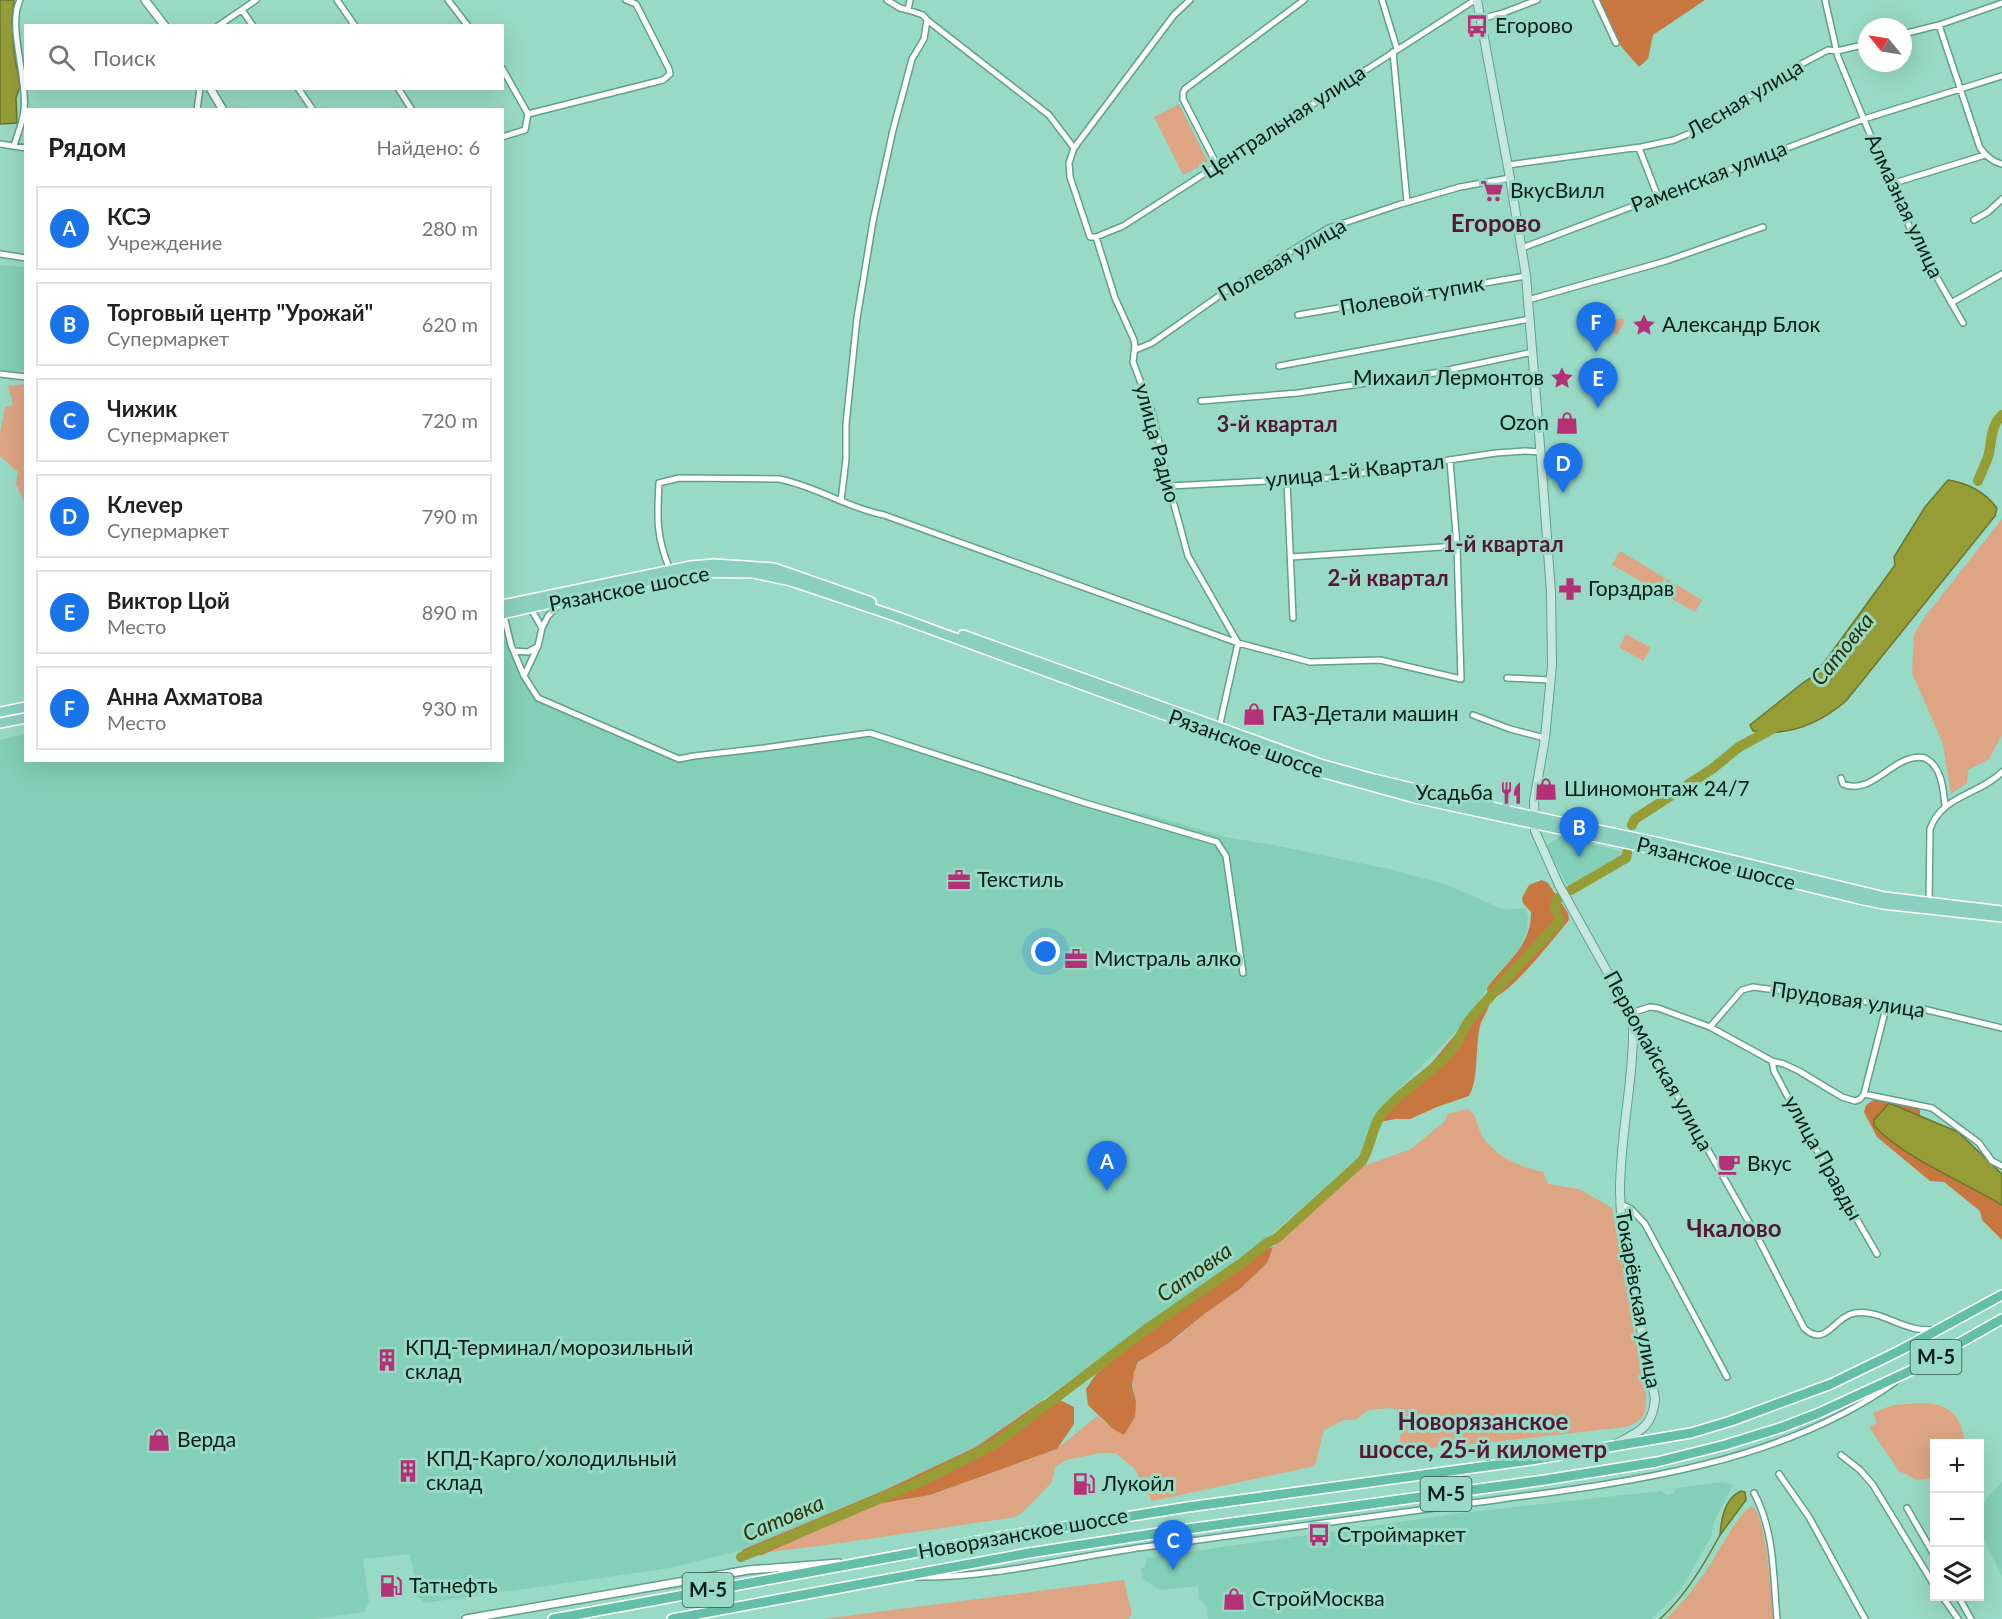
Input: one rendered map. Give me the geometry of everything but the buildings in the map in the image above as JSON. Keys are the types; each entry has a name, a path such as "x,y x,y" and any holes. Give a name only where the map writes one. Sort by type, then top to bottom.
{"highway":[{"name":"Новорязанское шоссе","path":"553,1619 862,1562 1166,1510 1608,1448 1691,1433 1813,1392 1899,1352 2002,1294"},
{"name":"Новорязанское шоссе","path":"672,1619 1029,1553 1657,1462 1725,1445 1783,1427 1868,1392 2002,1319"}],"main road":[{"path":"1476,0 1508,165 1526,276 1551,592 1551,680 1533,820"},
{"name":"Рязанское шоссе","path":"504,610 522,601 670,570 714,564 753,565 793,573 1320,764 1533,820 1859,899 1883,904 2002,917"},
{"name":"Рязанское шоссе","path":"504,610 533,608 563,602 690,572 715,571 772,575 895,616 1317,771 1415,798 1665,844 1885,897 2002,910"},
{"path":"0,712 24,707"},
{"path":"0,723 24,718"},
{"name":"Первомайская улица","path":"1533,820 1537,839 1559,885 1632,1016"},
{"name":"Токарёвская улица","path":"1608,1448 1641,1431 1652,1417 1655,1399 1624,1240 1621,1204 1623,1126 1633,1041 1632,1016"}],"street":[{"path":"14,146 24,111 21,58 15,24 15,9 20,0"},
{"path":"145,0 163,24"},
{"path":"221,24 256,0"},
{"path":"337,0 354,24"},
{"path":"448,0 466,24"},
{"path":"528,114 663,80 670,74 636,4 626,0"},
{"path":"887,0 906,10 923,15 1048,116 1074,148 1173,15 1190,0"},
{"path":"906,10 910,0"},
{"path":"1217,165 1182,93 1304,0"},
{"path":"1382,0 1395,51 1407,202"},
{"name":"Центральная улица","path":"1093,237 1123,226 1476,0"},
{"path":"1480,18 1503,13 1537,0"},
{"path":"1596,0 1616,43"},
{"path":"1825,0 1837,51"},
{"path":"1912,32 2002,3"},
{"path":"242,10 252,24"},
{"path":"841,501 857,318 872,232 901,99 912,58 924,39 927,20"},
{"path":"1939,25 1980,148 1985,155 1999,164 2002,170"},
{"name":"Лесная улица","path":"1508,165 1639,148 1674,140 1693,132 1790,70 1828,50 1837,51 1858,46"},
{"name":"Алмазная улица","path":"1837,51 1916,241 1963,323"},
{"path":"504,72 528,114 525,130 504,136"},
{"name":"Раменская улица","path":"1522,248 1864,119 2002,76"},
{"path":"197,108 200,90"},
{"path":"211,90 222,108"},
{"path":"299,90 312,108"},
{"path":"399,90 411,108"},
{"path":"0,144 24,148"},
{"name":"улица Радио","path":"1074,148 1069,163 1070,177 1115,298 1134,339 1133,362 1152,412 1188,556 1238,643"},
{"path":"1639,148 1658,196"},
{"path":"1891,184 1985,155"},
{"name":"Полевая улица","path":"1135,350 1152,343 1226,291 1329,228 1460,187 1510,178"},
{"path":"1974,220 1988,212 2002,199"},
{"path":"1528,300 1666,261 1763,227"},
{"path":"0,254 24,258"},
{"path":"1951,303 2002,274"},
{"name":"Полевой тупик","path":"1298,315 1526,276"},
{"path":"1279,366 1530,319"},
{"path":"1202,401 1298,393 1434,372 1533,352"},
{"path":"0,374 24,377"},
{"name":"улица 1-й Квартал","path":"1169,486 1329,478 1496,453 1541,452"},
{"path":"670,570 657,525 659,483 679,478 779,479 793,482 865,511 884,515 1238,643 1310,662 1380,660 1461,679 1457,546 1450,461"},
{"path":"1287,481 1293,618"},
{"path":"1291,557 1457,546"},
{"path":"522,601 533,608 542,628"},
{"path":"524,676 538,646 542,628 548,616 563,602"},
{"path":"504,616 507,634 524,676 538,699 680,759 870,733 1085,803 1217,842 1226,856 1243,973"},
{"path":"1219,728 1238,643"},
{"path":"514,651 528,652 538,646"},
{"path":"1507,678 1551,680"},
{"path":"1473,714 1510,729 1545,738"},
{"path":"1841,778 1843,784 1847,786 1858,785 1878,777 1907,759 1925,758 1935,766 1942,783 1945,805"},
{"path":"1929,903 1932,822 1945,805 1972,792 2002,772"},
{"name":"Прудовая улица","path":"1710,1027 1742,990 1753,987 1923,1009 2002,1028"},
{"path":"1632,1016 1654,1007 1710,1027 1772,1061 1799,1071 1855,1101 1864,1094 1887,1004"},
{"name":"Первомайская улица","path":"1632,1016 1759,1240 1804,1328 1810,1334 1825,1334 1841,1319 1860,1312 1882,1316 1912,1328 1938,1330"},
{"name":"улица Правды","path":"1772,1061 1774,1071 1808,1135 1876,1254"},
{"path":"1864,1094 1932,1108 1979,1143 1992,1161 2002,1166"},
{"path":"1621,1204 1631,1209 1645,1224 1727,1377"},
{"path":"1841,1455 1860,1470 1873,1485 1930,1577"},
{"path":"1779,1474 1809,1517 1865,1619"},
{"path":"1754,1493 1761,1505 1771,1542 1777,1619"},
{"path":"1907,1508 1930,1547"},
{"path":"466,1619 748,1570 862,1562"},
{"path":"1945,1601 1958,1619"},
{"path":"1961,1601 1971,1619"}],"shaded area":[{"path":"1599,0 1705,0 1653,35 1648,59 1639,67 1620,45"},
{"path":"1179,104 1208,162 1183,175 1154,117"},
{"path":"0,265 24,267 24,373 0,370"},
{"path":"1607,317 1614,320 1623,318 1624,323 1617,335 1608,334 1600,329"},
{"path":"24,384 24,502 16,484 18,472 0,456 0,434 5,407 13,405 8,386"},
{"path":"2002,519 2002,735 1989,759 1968,770 1967,783 1951,794 1943,744 1912,673 1914,635 1924,618"},
{"path":"1620,551 1665,578 1658,591 1612,565"},
{"path":"1667,579 1702,600 1695,612 1659,592"},
{"path":"1626,634 1651,648 1643,661 1619,647"},
{"path":"504,635 532,697 682,759 870,733 1074,801 1146,814 1226,837 1389,869 1447,885 1505,910 1524,908 1528,915 1527,932 1516,954 1496,975 1468,1019 1381,1107 1361,1155 1258,1246 976,1447 885,1490 742,1550 670,1568 425,1603 418,1597 410,1554 363,1559 369,1602 364,1612 313,1619 0,1619 0,740 24,734 24,762 504,762"},
{"path":"1560,837 1620,851 1621,858 1569,888 1546,846"},
{"path":"1542,880 1548,883 1568,913 1569,920 1522,975 1493,998 1488,995 1487,988 1516,953 1527,935 1531,912 1523,903 1522,898 1529,885"},
{"path":"1484,1000 1489,1004 1480,1026 1476,1072 1469,1096 1410,1119 1380,1122 1382,1110 1397,1094 1424,1072"},
{"path":"1875,1099 1916,1106 1920,1110 1920,1116 1889,1104 1879,1113 1884,1136 2002,1205 2002,1240 1982,1220 1980,1211 1944,1182 1930,1181 1877,1137 1864,1112 1866,1105"},
{"path":"1466,1109 1473,1114 1485,1140 1504,1157 1519,1165 1543,1172 1548,1184 1579,1189 1612,1208 1646,1395 1645,1412 1637,1422 1626,1427 1448,1447 1399,1449 1404,1412 1391,1408 1369,1410 1355,1420 1344,1420 1324,1430 1315,1466 1152,1501 1134,1468 1115,1453 1100,1453 1066,1460 1055,1467 1052,1482 1016,1517 769,1552 877,1504 930,1495 1057,1449 1097,1416 1113,1429 1136,1401 1133,1374 1143,1359 1173,1341 1243,1285 1260,1269 1273,1247 1358,1168 1411,1149 1444,1122 1448,1114"},
{"path":"1273,1247 1267,1263 1241,1288 1169,1343 1138,1362 1132,1386 1136,1401 1135,1417 1124,1435 1113,1429 1088,1405 1086,1389 1096,1374 1145,1334 1209,1288 1262,1250"},
{"path":"1060,1400 1074,1407 1074,1424 1057,1449 930,1495 877,1504 762,1555 744,1554 742,1550 885,1490 976,1447 1042,1401"},
{"path":"1933,1404 1948,1409 1958,1419 1964,1439 1930,1439 1930,1478 1917,1480 1899,1471 1869,1427 1877,1423 1873,1413 1893,1405"},
{"path":"1723,1482 1733,1485 1714,1522 1711,1537 1682,1588 1652,1619 1208,1619 1207,1607 1199,1599 1198,1586 1160,1590 1143,1579 1141,1568 1145,1567 1146,1558 1470,1512 1661,1491 1667,1495 1674,1493 1677,1488"},
{"path":"2002,1482 2002,1576 1984,1540 1985,1500"},
{"path":"1752,1506 1757,1513 1765,1541 1774,1619 1666,1619 1694,1588 1735,1525 1746,1510"},
{"path":"1124,1580 1132,1614 1128,1619 823,1619"}],"water":[{"path":"0,0 14,0 12,22 14,52 20,86 16,98 17,123 0,124"},
{"path":"1948,480 1962,483 1981,493 1997,508 1995,516 1846,701 1825,716 1803,727 1779,732 1753,731 1750,725 1812,677 1829,656 1895,565 1894,557 1925,507"},
{"path":"1889,1103 1958,1132 2002,1174 2002,1205 1918,1159 1887,1138 1874,1126 1874,1120"},
{"path":"1741,1491 1745,1492 1746,1500 1720,1535 1723,1516 1728,1504"}],"waterway":[{"name":"Сатовка","path":"1978,481 1988,457 1993,429 2002,415"},
{"name":"Сатовка","path":"1632,825 1635,819 1712,769 1739,747 1774,728"},
{"name":"Сатовка","path":"1571,890 1626,858 1627,853"},
{"name":"Сатовка","path":"741,1557 922,1481 995,1444 1148,1328 1277,1238 1362,1161 1381,1115 1452,1050 1471,1018 1558,923 1559,918 1554,907 1558,898"},
{"path":"1660,1619 1693,1580 1720,1535"}],"place":[{"name":"Егорово","path":"1477,26"},
{"name":"ВкусВилл","path":"1492,191"},
{"name":"Александр Блок","path":"1644,325"},
{"name":"Анна Ахматова","path":"1596,352"},
{"name":"Михаил Лермонтов","path":"1562,378"},
{"name":"Виктор Цой","path":"1598,408"},
{"name":"Ozon","path":"1567,423"},
{"name":"Клеvер","path":"1563,493"},
{"name":"Горздрав","path":"1570,589"},
{"name":"ГАЗ-Детали машин","path":"1254,714"},
{"name":"Шиномонтаж 24/7","path":"1546,789"},
{"name":"Усадьба","path":"1511,793"},
{"name":"Торговый центр \"Урожай\"","path":"1579,857"},
{"name":"Текстиль","path":"959,880"},
{"name":"Мистраль алко","path":"1076,959"},
{"name":"Вкус","path":"1729,1164"},
{"name":"КСЭ","path":"1107,1191"},
{"name":"КПД-Терминал/морозильный склад","path":"387,1360"},
{"name":"Верда","path":"159,1440"},
{"name":"КПД-Карго/холодильный склад","path":"408,1471"},
{"name":"Лукойл","path":"1084,1484"},
{"name":"Строймаркет","path":"1319,1535"},
{"name":"Чижик","path":"1173,1570"},
{"name":"Татнефть","path":"391,1586"},
{"name":"СтройМосква","path":"1234,1599"}],"district":[{"name":"Егорово","path":"1496,224"},
{"name":"3-й квартал","path":"1277,424"},
{"name":"1-й квартал","path":"1503,544"},
{"name":"2-й квартал","path":"1388,578"},
{"name":"Чкалово","path":"1734,1229"},
{"name":"Новорязанское шоссе, 25-й километр","path":"1483,1436"}]}
